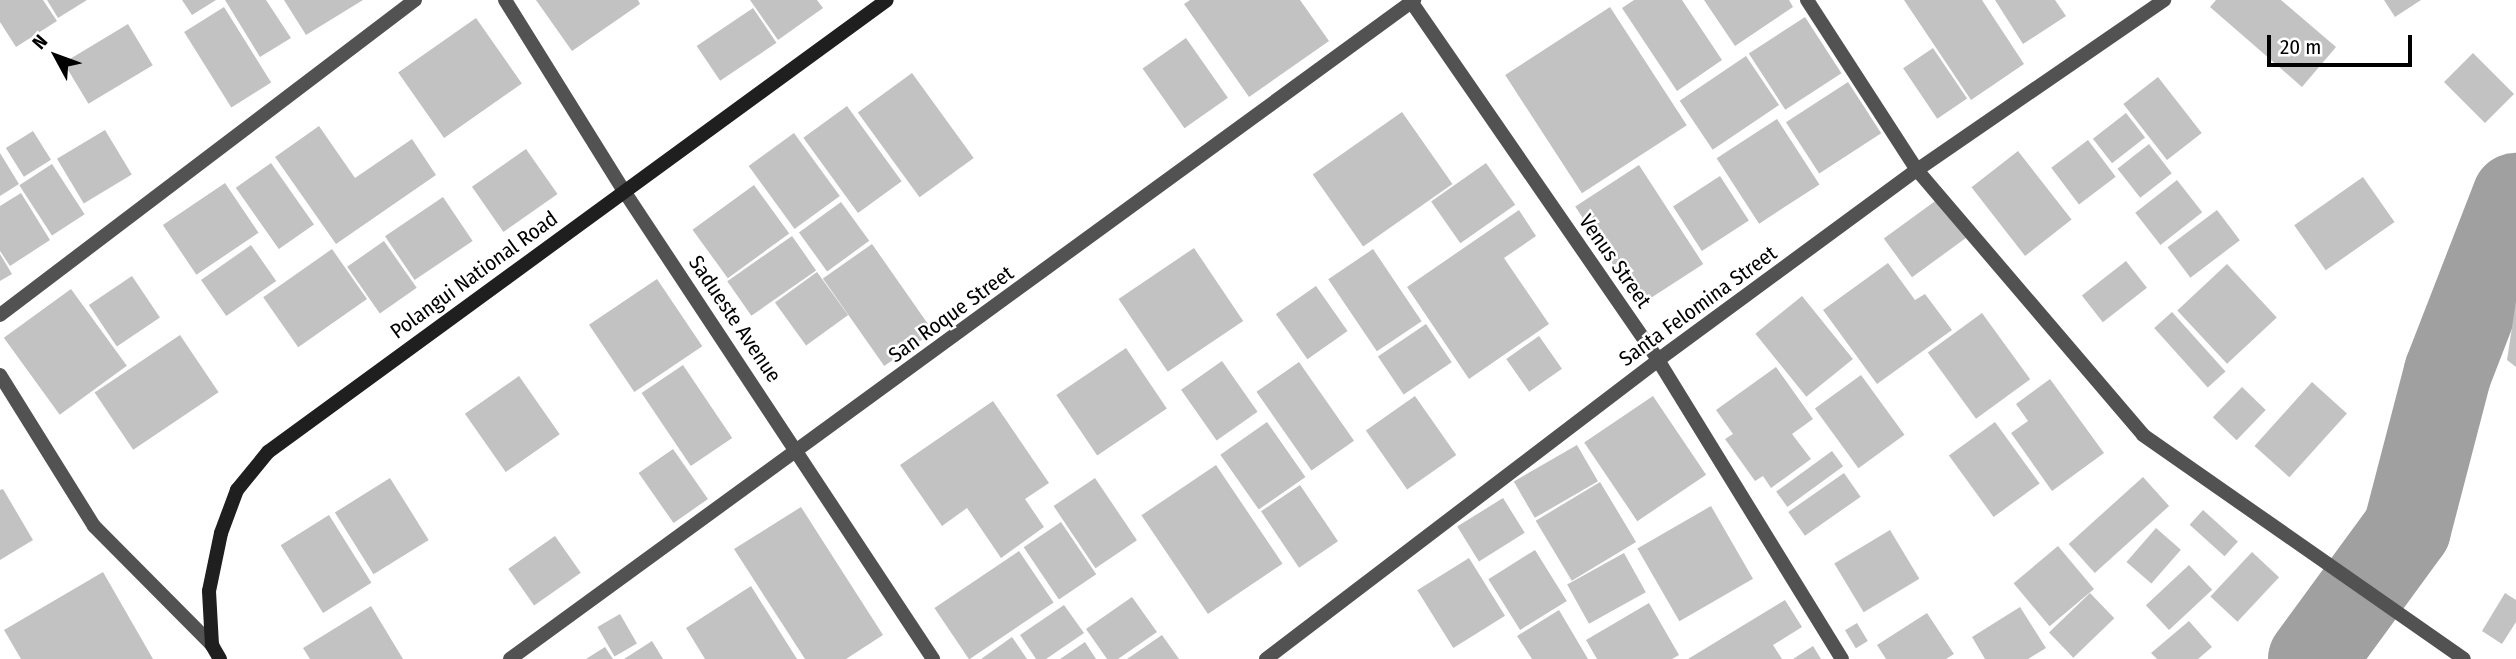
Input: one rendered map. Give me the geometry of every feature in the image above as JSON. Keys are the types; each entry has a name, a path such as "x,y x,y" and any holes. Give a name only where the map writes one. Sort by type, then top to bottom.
{"main road":[{"name":"Polangui National Road","path":"220,659 212,645 209,591 221,533 237,490 268,452 887,0"}],"street":[{"path":"0,314 415,0"},
{"name":"Sadueste Avenue","path":"505,0 624,191 799,452 933,659"},
{"path":"1807,0 1917,170 2143,435 2464,659"},
{"name":"Santa Felomina Street","path":"1266,659 1658,360 1917,170 2164,0"},
{"name":"Venus Street","path":"1412,1 1658,360 1842,659"},
{"name":"San Roque Street","path":"510,659 799,452 1412,1"},
{"path":"0,375 94,526 212,645"}],"building":[{"path":"0,0 43,0 57,21 16,47 0,22"},
{"path":"47,0 87,0 58,18"},
{"path":"182,0 216,0 192,15"},
{"path":"225,0 266,0 291,38 260,57"},
{"path":"284,0 363,0 306,35"},
{"path":"536,0 638,0 640,4 572,51"},
{"path":"750,0 817,0 823,8 778,40"},
{"path":"1190,0 1300,0 1329,41 1249,97 1184,4"},
{"path":"1634,0 1682,0 1722,60 1677,91 1622,8"},
{"path":"1704,0 1789,0 1793,7 1735,46"},
{"path":"1904,0 1982,0 2024,64 1971,100"},
{"path":"1995,0 2055,0 2066,16 2023,44"},
{"path":"2216,0 2281,0 2336,47 2302,87 2210,7"},
{"path":"2384,0 2421,0 2395,17"},
{"path":"224,7 271,82 231,107 184,32"},
{"path":"1610,7 1687,125 1582,193 1505,75"},
{"path":"753,8 776,43 720,81 697,46"},
{"path":"1805,17 1841,73 1785,110 1749,53"},
{"path":"476,18 522,84 444,138 398,72"},
{"path":"128,24 153,65 88,104 64,63"},
{"path":"1186,38 1228,98 1184,128 1143,68"},
{"path":"1933,48 1967,99 1937,119 1903,68"},
{"path":"2473,53 2514,94 2485,123 2444,82"},
{"path":"1746,56 1779,105 1713,150 1680,101"},
{"path":"912,73 974,158 920,197 858,112"},
{"path":"2158,77 2202,133 2167,160 2123,104"},
{"path":"1848,82 1881,133 1819,173 1786,122"},
{"path":"847,106 902,181 858,213 803,138"},
{"path":"1402,112 1452,184 1363,247 1313,175"},
{"path":"2126,113 2145,137 2112,163 2093,139"},
{"path":"1777,119 1819,184 1759,224 1717,158"},
{"path":"319,126 355,178 412,139 436,175 336,244 275,157"},
{"path":"105,130 132,175 84,203 57,159"},
{"path":"33,131 51,160 24,177 6,148"},
{"path":"794,133 840,196 795,229 749,166"},
{"path":"2088,140 2116,177 2079,204 2051,168"},
{"path":"2149,144 2172,173 2140,198 2117,169"},
{"path":"526,149 558,194 503,232 472,187"},
{"path":"2018,151 2072,220 2025,256 1972,187"},
{"path":"0,153 19,184 0,196"},
{"path":"271,163 314,224 279,249 236,188"},
{"path":"1486,163 1515,205 1460,243 1431,201"},
{"path":"52,164 85,214 52,236 19,185"},
{"path":"1639,165 1703,264 1640,305 1575,206"},
{"path":"1720,176 1749,220 1702,251 1673,206"},
{"path":"2363,177 2395,222 2326,270 2294,225"},
{"path":"2177,180 2202,212 2160,245 2135,213"},
{"path":"225,183 259,233 196,275 163,225"},
{"path":"754,185 789,234 728,278 693,230"},
{"path":"21,193 50,240 10,266 0,251 0,206"},
{"path":"443,197 473,241 415,280 385,236"},
{"path":"1938,199 1966,238 1912,277 1884,238"},
{"path":"841,202 869,241 827,271 799,233"},
{"path":"1519,210 1536,236 1504,258 1549,324 1469,379 1407,287"},
{"path":"2217,210 2240,240 2190,278 2167,247"},
{"path":"792,236 816,270 751,316 727,281"},
{"path":"384,241 417,288 380,314 347,267"},
{"path":"872,244 933,332 884,366 823,278"},
{"path":"251,245 276,281 226,316 201,280"},
{"path":"1194,248 1243,321 1168,372 1119,299"},
{"path":"332,249 367,299 298,347 263,297"},
{"path":"1373,249 1422,321 1377,351 1328,279"},
{"path":"0,254 12,274 0,281"},
{"path":"2126,261 2147,288 2103,322 2082,295"},
{"path":"1888,263 1915,300 1925,294 1952,330 1877,384 1823,310"},
{"path":"2227,264 2277,317 2227,364 2177,310"},
{"path":"817,272 848,315 806,345 775,303"},
{"path":"132,276 160,317 117,347 89,305"},
{"path":"657,279 702,346 634,392 589,325"},
{"path":"1316,286 1348,331 1307,359 1276,314"},
{"path":"71,289 127,366 60,415 4,338"},
{"path":"1802,296 1853,359 1806,397 1755,334"},
{"path":"2516,301 2516,367 2507,360"},
{"path":"2172,312 2226,371 2208,388 2154,328"},
{"path":"1982,313 2030,379 1976,419 1928,352"},
{"path":"1426,324 1452,362 1404,395 1378,356"},
{"path":"180,335 219,392 133,450 95,393"},
{"path":"1539,336 1562,369 1529,392 1506,359"},
{"path":"1126,348 1167,409 1097,455 1056,395"},
{"path":"1222,361 1258,412 1217,440 1181,390"},
{"path":"1299,362 1354,441 1311,470 1256,392"},
{"path":"683,365 732,438 691,466 642,393"},
{"path":"1776,367 1813,419 1792,434 1811,459 1771,488 1763,476 1755,481 1725,439 1733,434 1716,410"},
{"path":"1861,375 1904,435 1858,468 1815,409"},
{"path":"519,376 560,434 506,472 465,414"},
{"path":"2050,379 2104,453 2052,491 2011,433 2028,421 2016,404"},
{"path":"2312,382 2347,413 2289,477 2254,446"},
{"path":"2242,387 2266,410 2237,440 2213,417"},
{"path":"1415,396 1456,455 1407,489 1366,430"},
{"path":"1653,396 1706,475 1637,521 1584,442"},
{"path":"993,401 1049,483 1025,499 1044,527 1001,558 967,508 942,526 900,465"},
{"path":"1267,422 1305,477 1259,510 1220,455"},
{"path":"1995,422 2040,483 1994,517 1949,456"},
{"path":"1577,445 1598,481 1535,518 1514,482"},
{"path":"673,449 708,499 674,523 639,473"},
{"path":"1832,451 1843,466 1787,507 1776,492"},
{"path":"1216,465 1283,564 1208,614 1141,515"},
{"path":"1844,473 1861,497 1805,536 1788,512"},
{"path":"2143,477 2169,506 2095,573 2069,544"},
{"path":"390,478 429,540 374,574 335,512"},
{"path":"1095,478 1137,540 1095,568 1054,506"},
{"path":"1600,482 1636,542 1572,581 1536,521"},
{"path":"1300,485 1338,541 1299,568 1261,511"},
{"path":"3,489 33,540 0,560 0,490"},
{"path":"1503,498 1525,533 1479,561 1457,527"},
{"path":"1711,506 1753,579 1679,621 1637,548"},
{"path":"801,507 883,635 846,659 805,659 734,549"},
{"path":"2203,510 2238,541 2225,556 2190,525"},
{"path":"329,515 371,583 323,613 281,545"},
{"path":"1061,522 1096,574 1059,599 1024,547"},
{"path":"2156,528 2181,550 2151,584 2126,562"},
{"path":"1890,530 1919,579 1864,612 1834,563"},
{"path":"555,536 581,573 534,606 508,569"},
{"path":"2058,546 2094,589 2050,626 2014,583"},
{"path":"1535,550 1567,601 1520,630 1488,579"},
{"path":"1019,551 1054,602 970,659 934,608"},
{"path":"2252,552 2279,577 2237,622 2210,597"},
{"path":"1624,553 1646,592 1589,624 1567,585"},
{"path":"1469,558 1505,616 1453,648 1417,590"},
{"path":"2189,565 2212,590 2169,630 2146,605"},
{"path":"103,572 153,659 21,659 4,630"},
{"path":"751,586 797,659 705,659 686,628"},
{"path":"2090,593 2114,618 2073,658 2049,633"},
{"path":"2505,593 2516,600 2516,622 2502,644 2482,631"},
{"path":"1132,597 1157,632 1118,659 1107,659 1086,629"},
{"path":"1785,600 1802,627 1773,645 1782,659 1688,659"},
{"path":"1649,603 1679,655 1672,659 1597,659 1586,640"},
{"path":"1064,605 1084,633 1046,659 1036,659 1020,635"},
{"path":"371,606 403,659 310,659 303,648"},
{"path":"2020,607 2046,648 2028,659 1985,659 1972,637"},
{"path":"1559,610 1588,659 1532,659 1517,636"},
{"path":"1927,613 1954,654 1946,659 1886,659 1877,645"},
{"path":"620,614 637,643 614,656 597,627"},
{"path":"2189,621 2212,647 2198,659 2157,659 2151,653"},
{"path":"1857,623 1868,641 1856,648 1845,630"},
{"path":"1162,635 1179,659 1127,659"},
{"path":"1012,637 1027,659 981,659"},
{"path":"652,641 663,659 624,659"},
{"path":"1085,642 1096,659 1060,659"},
{"path":"1813,646 1821,659 1793,659"},
{"path":"605,647 613,659 586,659"}],"waterway":[{"path":"2312,659 2407,529 2448,372 2516,197"}]}
